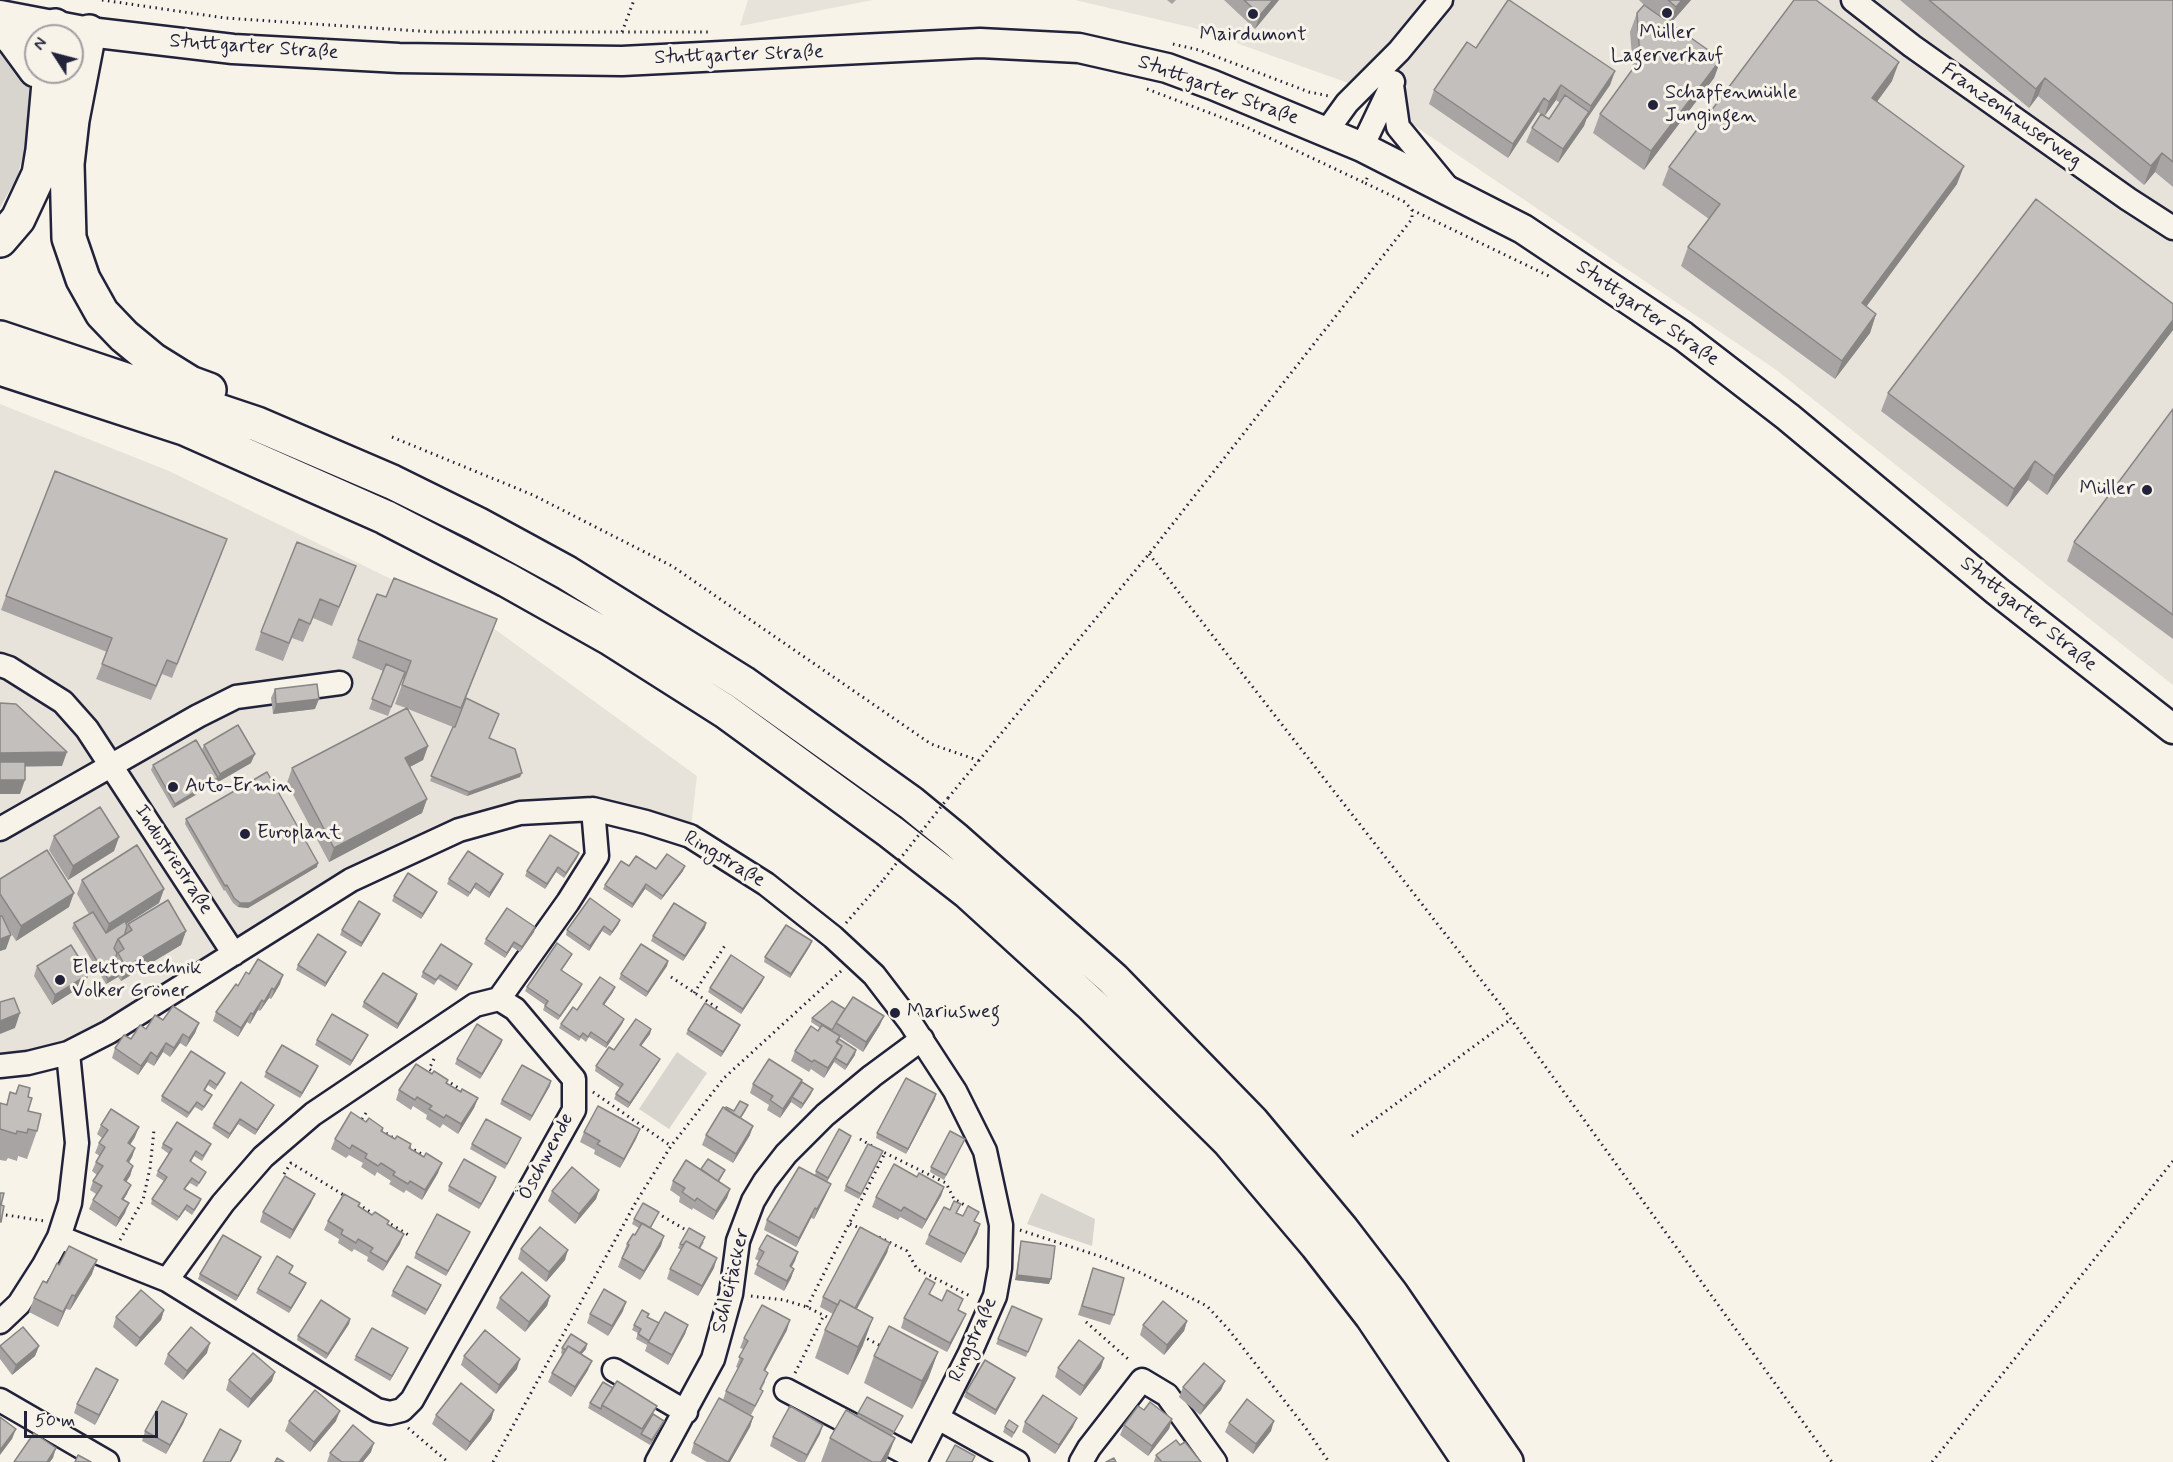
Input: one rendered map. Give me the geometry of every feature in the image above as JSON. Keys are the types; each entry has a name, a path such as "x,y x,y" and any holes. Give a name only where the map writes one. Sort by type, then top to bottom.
{"highway":[{"path":"0,26 24,53"},
{"path":"89,32 66,164 69,238 83,279 102,313 124,336 153,360 190,383 219,394 257,424"},
{"path":"0,240 18,219 39,174 43,150 43,84"},
{"path":"0,338 257,424 392,482 567,573 743,683 911,803 1113,979 1252,1122 1342,1230 1391,1294 1506,1462"},
{"path":"0,368 184,428 385,517 507,580 610,639 725,711 891,832 968,892 1092,1005 1229,1141 1317,1245 1372,1316 1470,1462"}],"main road":[{"name":"Stuttgarter Straße","path":"0,15 30,24"},
{"name":"Stuttgarter Straße","path":"84,32 233,49 399,58 622,61 980,43 1079,48 1167,68 1370,151 1523,229 1683,336 1788,417 1997,591 2173,729"}],"street":[{"path":"1326,132 1347,103 1399,51 1441,0"},
{"name":"Franzenhauserweg","path":"1853,0 1912,46 2128,199 2173,228"},
{"path":"1370,151 1392,85 1399,51"},
{"path":"1392,85 1398,127 1450,191"},
{"name":"Industriestraße","path":"0,665 9,668 63,702 87,729 234,954"},
{"path":"0,829 198,716 236,697 340,683"},
{"path":"167,1280 223,1203 263,1157 307,1119 475,1005 499,999 568,902 597,856 593,809"},
{"name":"Ringstraße","path":"0,1066 28,1063 68,1053 109,1032 351,880 459,830 520,813 593,809 690,836 766,884 833,937 879,981 922,1039 955,1091 985,1151 1001,1225 1000,1268 991,1307 916,1461 786,1390"},
{"path":"499,999 515,1009 574,1079"},
{"name":"Schleifäcker","path":"657,1462 713,1359 731,1294 738,1241 753,1201 765,1181 786,1154 825,1115 922,1039"},
{"path":"0,1322 19,1304 44,1265 61,1231 70,1203 77,1143 68,1053"},
{"name":"Öschwende","path":"390,1413 402,1410 412,1400 574,1110 574,1079"},
{"path":"61,1231 110,1257 167,1280 377,1410 390,1413"},
{"path":"614,1370 686,1412"},
{"path":"1081,1462 1089,1448 1142,1380 1167,1395 1215,1462"},
{"path":"0,1400 107,1462"},
{"path":"938,1418 1017,1462"}],"path":[{"path":"102,0 225,18 434,32 713,32"},
{"path":"622,61 621,33 634,0"},
{"path":"1144,88 1245,126 1405,202 1412,210 1558,281"},
{"path":"1365,183 1370,151"},
{"path":"833,937 884,879 1149,554 1412,219 1412,210"},
{"path":"392,436 533,495 672,566 931,744 980,761"},
{"path":"1149,554 1511,1019 1832,1462"},
{"path":"694,993 726,944"},
{"path":"494,1462 636,1202 671,1146 724,1077 856,958"},
{"path":"671,977 719,1009"},
{"path":"1352,1136 1511,1019"},
{"path":"434,1059 429,1069 467,1093"},
{"path":"574,1079 671,1146"},
{"path":"366,1113 362,1119 432,1160"},
{"path":"110,1257 143,1200 150,1168 154,1130"},
{"path":"860,1139 946,1183 954,1198 1001,1225 1102,1257 1207,1306 1229,1330 1305,1427 1329,1462"},
{"path":"807,1307 885,1153"},
{"path":"1932,1462 2173,1161"},
{"path":"284,1174 291,1163 410,1236"},
{"path":"657,1213 686,1230"},
{"path":"0,1214 61,1231"},
{"path":"850,1224 869,1233"},
{"path":"878,1237 907,1251 917,1269 991,1307"},
{"path":"751,1296 784,1300 807,1307 834,1321"},
{"path":"786,1390 824,1315"},
{"path":"1086,1322 1128,1359"},
{"path":"855,1332 887,1348"},
{"path":"390,1413 448,1462"}],"shaded area":[{"path":"748,0 873,0 740,26"},
{"path":"1075,0 2173,0 2173,685 1775,369 1354,85 1194,28"},
{"path":"0,43 24,70 24,84 31,84 30,132 17,177 0,208"},
{"path":"0,404 169,471 496,630 697,776 690,836 593,809 459,830 68,1053 0,1066"},
{"path":"677,1052 707,1073 669,1129 639,1109"},
{"path":"1041,1193 1095,1219 1092,1246 1027,1224"}],"building":[{"path":"1244,0 1273,0 1260,15"},
{"path":"1508,0 1615,71 1591,106 1561,85 1549,102 1544,98 1513,144 1434,90 1467,42 1476,48"},
{"path":"1668,0 1682,0 1676,7"},
{"path":"1794,0 1816,0 1899,62 1872,98 1964,166 1862,303 1876,314 1842,361 1688,247 1720,204 1669,167"},
{"path":"1929,0 2173,0 2173,162 2162,153 2151,166 2045,78 2036,89"},
{"name":"Schapfenmühle Jungingen","path":"1644,5 1721,59 1651,151 1600,114 1640,59 1637,13"},
{"path":"1565,95 1589,112 1563,149 1532,128 1541,114 1549,119"},
{"path":"2036,199 2173,304 2173,320 2054,476 2035,461 2014,489 1888,393"},
{"name":"Müller","path":"2173,409 2173,615 2074,542"},
{"path":"55,471 227,539 177,664 167,660 156,686 102,664 112,638 6,596"},
{"path":"297,542 356,566 339,607 320,599 310,624 299,619 289,643 261,632"},
{"path":"394,578 497,619 461,708 402,685 411,661 358,640 377,594 386,597"},
{"path":"386,664 405,672 391,707 372,699"},
{"path":"317,684 319,699 276,704 275,689"},
{"path":"466,698 499,714 489,738 515,749 522,773 469,792 431,776 455,727"},
{"path":"0,703 16,704 67,752 0,753"},
{"path":"407,708 428,746 405,758 427,799 334,848 292,768"},
{"path":"238,725 255,754 220,774 204,745"},
{"path":"196,740 218,778 175,804 153,765"},
{"path":"0,762 25,762 25,780 0,780"},
{"name":"Europlant","path":"267,772 318,863 250,903 240,903 234,898 227,885 225,886 186,819"},
{"path":"100,807 119,837 73,866 54,836"},
{"path":"550,835 579,853 566,873 558,867 547,884 527,871"},
{"path":"137,845 164,889 109,924 82,880"},
{"path":"47,850 74,893 21,926 0,894 0,879"},
{"path":"468,851 503,874 490,893 476,883 470,893 449,879"},
{"path":"667,854 685,866 663,896 646,884 633,904 605,885 621,861 629,866 636,856 656,869"},
{"path":"408,873 437,892 423,914 394,896"},
{"path":"590,898 620,920 612,932 604,926 590,946 567,930"},
{"path":"168,900 186,931 126,967 118,953 124,949 118,939 132,930 128,924"},
{"path":"359,901 380,914 362,943 342,930"},
{"path":"674,903 706,923 685,956 653,936"},
{"path":"507,908 535,927 522,947 514,942 507,953 486,939"},
{"path":"93,912 106,933 125,921 127,926 125,934 118,939 114,948 117,953 114,962 120,972 108,979 74,923"},
{"path":"0,916 11,935 0,939"},
{"path":"786,925 812,941 791,974 765,957"},
{"path":"318,934 346,952 326,983 298,965"},
{"path":"557,943 572,954 561,970 582,984 560,1016 545,1006 548,1001 527,987"},
{"path":"441,944 472,964 458,986 440,975 436,980 423,972"},
{"path":"641,944 668,961 648,992 621,974"},
{"name":"Elektrotechnik Volker Gröner","path":"71,945 89,974 55,995 37,966"},
{"path":"731,955 764,977 743,1009 710,988"},
{"path":"258,959 283,975 274,990 272,988 264,1002 262,1000 241,1028 216,1012 236,984 238,986 246,972 249,974"},
{"path":"383,973 417,994 398,1024 364,1002"},
{"path":"600,977 615,987 603,1004 624,1019 607,1043 591,1032 588,1037 583,1033 580,1037 561,1024 573,1007 577,1010"},
{"path":"853,997 884,1016 866,1042 836,1023"},
{"path":"14,998 20,1013 0,1021 0,1002"},
{"path":"832,1001 845,1009 832,1030 812,1018"},
{"path":"705,1003 740,1025 723,1052 688,1030"},
{"path":"173,1006 199,1023 189,1038 183,1034 174,1048 166,1043 157,1057 151,1052 141,1066 115,1048 124,1035 131,1039 140,1025 146,1029 155,1015 163,1020"},
{"path":"332,1014 368,1035 352,1061 317,1040"},
{"path":"636,1019 651,1029 640,1045 660,1059 630,1103 616,1094 623,1084 596,1066 609,1047 614,1050"},
{"path":"477,1024 502,1040 482,1074 457,1059"},
{"path":"822,1025 840,1036 836,1042 842,1046 828,1068 814,1060 812,1062 795,1051 811,1026 818,1031"},
{"path":"839,1039 856,1050 847,1065 835,1058 842,1046 837,1043"},
{"path":"282,1045 318,1066 302,1093 266,1072"},
{"path":"191,1051 225,1073 217,1085 210,1080 204,1090 212,1095 204,1107 197,1102 189,1113 162,1096"},
{"path":"769,1059 802,1080 783,1109 770,1100 773,1096 753,1084"},
{"path":"416,1064 432,1074 434,1071 448,1080 446,1083 461,1092 462,1089 478,1098 461,1124 446,1115 444,1118 429,1109 432,1106 417,1097 415,1100 399,1090"},
{"path":"522,1065 551,1081 532,1116 502,1100"},
{"path":"906,1078 936,1094 908,1149 877,1133"},
{"path":"241,1082 274,1105 257,1130 240,1119 230,1134 214,1124"},
{"path":"802,1082 813,1089 803,1104 792,1097"},
{"path":"19,1085 30,1088 28,1097 32,1098 28,1111 41,1114 37,1131 28,1129 27,1133 17,1131 16,1134 0,1129 0,1103 7,1105 10,1092 16,1094"},
{"path":"740,1101 748,1105 740,1118 725,1109 726,1107 734,1111"},
{"path":"598,1106 640,1129 624,1159 597,1144 600,1141 584,1132"},
{"path":"723,1107 753,1126 736,1154 706,1135"},
{"path":"111,1109 139,1127 128,1143 135,1148 127,1161 133,1166 124,1180 131,1185 122,1199 129,1203 119,1218 93,1200 102,1186 93,1181 103,1166 96,1162 105,1147 99,1143 108,1130 101,1125"},
{"path":"351,1112 366,1122 369,1118 383,1128 381,1131 411,1144 409,1148 424,1157 426,1153 442,1163 425,1190 393,1175 395,1172 381,1163 378,1166 365,1158 367,1154 352,1145 350,1149 335,1139"},
{"path":"486,1119 521,1138 507,1164 472,1144"},
{"path":"177,1122 211,1144 203,1156 196,1151 190,1161 206,1172 199,1183 192,1178 184,1189 201,1199 194,1210 187,1205 179,1217 152,1199 167,1177 158,1171 172,1149 163,1144"},
{"path":"839,1129 851,1136 828,1178 816,1171"},
{"path":"950,1131 965,1139 946,1175 931,1167"},
{"path":"868,1144 883,1151 861,1194 846,1186"},
{"path":"464,1159 496,1177 481,1204 449,1186"},
{"path":"708,1159 725,1170 718,1181 701,1169"},
{"path":"686,1160 730,1189 716,1211 697,1198 695,1201 682,1192 685,1188 673,1181"},
{"path":"894,1164 917,1177 919,1173 944,1187 926,1220 904,1207 901,1211 876,1197"},
{"path":"572,1167 599,1190 579,1214 552,1191"},
{"path":"799,1167 831,1184 799,1238 767,1220"},
{"path":"285,1176 315,1194 293,1230 263,1212"},
{"path":"0,1193 4,1193 1,1222 0,1222"},
{"path":"344,1194 360,1203 358,1206 372,1215 375,1212 389,1221 387,1224 404,1234 387,1262 370,1252 373,1248 358,1239 356,1243 341,1234 343,1230 328,1221"},
{"path":"954,1201 961,1204 956,1213 963,1216 968,1206 979,1212 974,1221 980,1224 965,1254 929,1235 944,1207 950,1210"},
{"path":"643,1203 659,1212 650,1228 634,1219"},
{"path":"437,1214 470,1232 448,1271 416,1253"},
{"path":"642,1223 664,1236 644,1271 622,1258 629,1245 627,1244"},
{"path":"540,1227 568,1250 549,1272 521,1249"},
{"path":"860,1227 890,1243 855,1308 840,1300 838,1305 823,1297"},
{"path":"689,1228 705,1237 699,1248 686,1241 683,1245 680,1244"},
{"path":"223,1235 261,1257 238,1296 200,1274"},
{"path":"767,1235 798,1252 790,1266 794,1269 787,1281 757,1265 764,1252 759,1249"},
{"path":"686,1241 717,1258 702,1286 670,1269"},
{"path":"1021,1241 1055,1246 1051,1279 1017,1275"},
{"path":"69,1246 97,1260 63,1312 34,1298 43,1281 47,1283"},
{"path":"277,1256 293,1266 289,1273 306,1283 291,1308 258,1289"},
{"path":"407,1266 441,1285 427,1310 393,1291"},
{"path":"1093,1268 1124,1278 1114,1315 1082,1306"},
{"path":"522,1272 550,1296 529,1322 500,1298"},
{"path":"926,1278 935,1283 929,1294 942,1301 947,1290 963,1299 958,1310 966,1314 950,1343 904,1318"},
{"path":"604,1289 626,1302 612,1326 590,1314"},
{"path":"141,1290 164,1310 140,1338 116,1317"},
{"path":"321,1300 350,1319 328,1354 298,1336"},
{"path":"840,1300 873,1318 858,1347 825,1330"},
{"path":"1163,1301 1187,1321 1167,1345 1143,1325"},
{"path":"762,1305 790,1320 764,1370 768,1373 760,1389 763,1391 755,1406 726,1391 743,1359 739,1357 748,1341 744,1338"},
{"path":"1012,1306 1042,1319 1028,1352 998,1339"},
{"path":"642,1310 649,1314 647,1317 659,1323 649,1341 638,1334 641,1329 634,1325"},
{"path":"665,1312 688,1325 672,1355 648,1342"},
{"path":"889,1326 938,1352 922,1381 874,1356"},
{"path":"23,1327 39,1346 16,1365 0,1346"},
{"path":"191,1327 210,1343 187,1371 168,1354"},
{"path":"372,1328 408,1348 392,1376 356,1356"},
{"path":"485,1330 520,1359 499,1385 464,1356"},
{"path":"571,1334 587,1344 580,1353 568,1346 566,1350 562,1348"},
{"path":"1079,1340 1104,1358 1084,1386 1058,1368"},
{"path":"568,1346 592,1361 575,1387 552,1373"},
{"path":"253,1353 275,1372 251,1399 229,1380"},
{"path":"985,1360 1015,1378 996,1410 966,1392"},
{"path":"1204,1363 1225,1381 1204,1406 1183,1387"},
{"path":"96,1368 118,1380 99,1415 77,1404"},
{"path":"617,1381 657,1406 642,1429 602,1405"},
{"path":"603,1382 613,1388 601,1409 590,1403"},
{"path":"461,1383 494,1410 470,1442 436,1415"},
{"path":"315,1390 340,1411 314,1442 289,1421"},
{"path":"1043,1395 1077,1418 1059,1445 1025,1422"},
{"path":"867,1397 903,1416 894,1432 858,1413"},
{"path":"719,1398 753,1417 728,1462 694,1443"},
{"path":"1247,1399 1274,1421 1256,1444 1229,1423"},
{"path":"162,1401 187,1414 170,1445 145,1431"},
{"path":"1150,1402 1172,1419 1152,1446 1124,1425 1138,1406 1144,1410"},
{"path":"790,1406 823,1425 807,1455 773,1437"},
{"path":"846,1410 895,1438 881,1462 872,1462 830,1438"},
{"path":"653,1414 664,1421 652,1440 641,1434"},
{"path":"0,1417 16,1429 0,1450"},
{"path":"1009,1420 1018,1426 1014,1433 1005,1427"},
{"path":"353,1425 374,1443 359,1462 342,1462 330,1453"},
{"path":"220,1429 241,1441 230,1462 203,1462"},
{"path":"34,1433 56,1448 47,1462 14,1462"},
{"path":"1176,1440 1180,1445 1185,1442 1201,1462 1162,1462 1156,1455"},
{"path":"955,1445 975,1456 972,1462 946,1462"},
{"path":"78,1455 91,1462 75,1462"}],"place":[{"name":"Müller Lagerverkauf","path":"1667,13"},
{"name":"Mairdumont","path":"1253,14"},
{"name":"Schapfenmühle Jungingen","path":"1653,105"},
{"name":"Müller","path":"2147,490"},
{"name":"Auto-Ermin","path":"173,787"},
{"name":"Europlant","path":"245,834"},
{"name":"Elektrotechnik Volker Gröner","path":"60,980"},
{"name":"Mariusweg","path":"895,1013"}]}
